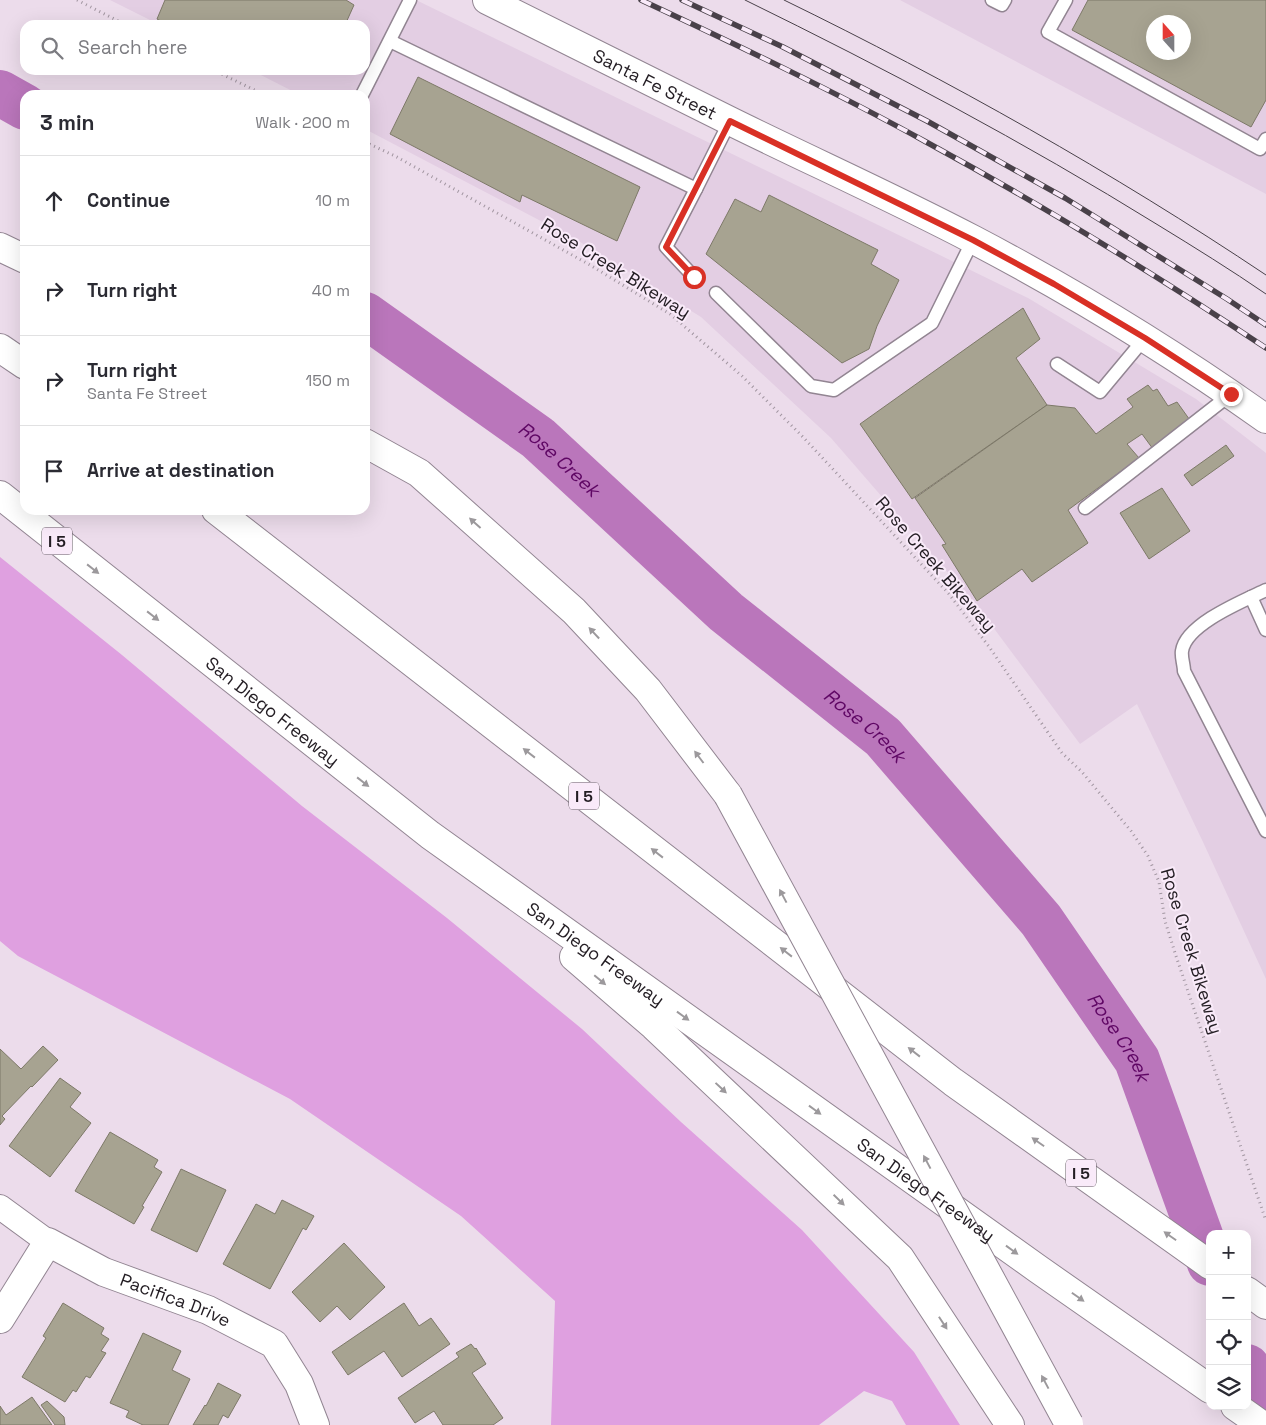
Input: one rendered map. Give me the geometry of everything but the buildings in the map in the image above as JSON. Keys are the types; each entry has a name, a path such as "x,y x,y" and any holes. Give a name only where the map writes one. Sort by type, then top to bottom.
{"main road":[{"name":"Santa Fe Street","path":"487,0 973,240 1054,284 1145,338 1266,419"},
{"path":"0,247 20,257"},
{"path":"0,348 20,362"},
{"path":"370,446 419,473 574,611 648,690 728,795 1069,1425"},
{"name":"San Diego Freeway","path":"0,496 20,512"},
{"name":"San Diego Freeway","path":"24,515 430,835 1038,1269 1206,1386"},
{"name":"I 5","path":"222,515 953,1082 1206,1262"},
{"path":"430,835 654,1026 900,1258 1010,1425"},
{"path":"0,1319 48,1242"},
{"name":"Pacifica Drive","path":"48,1242 104,1272 208,1310 274,1344 299,1384 314,1425"},
{"path":"1251,1294 1266,1305"},
{"path":"1241,1410 1262,1425"}],"street":[{"name":"Pacifica Drive","path":"0,1206 48,1242"}],"lane":[{"path":"365,90 410,0"},
{"path":"992,0 1002,5 1005,0"},
{"path":"1066,0 1048,32 1260,149 1266,139"},
{"path":"390,41 696,189"},
{"path":"694,277 666,247 730,121"},
{"path":"716,293 811,386 834,390 932,323 973,240"},
{"path":"1057,364 1100,392 1145,338"},
{"path":"1085,508 1231,394"},
{"path":"1266,590 1217,614 1190,635 1182,651 1184,671 1266,830"},
{"path":"1251,597 1266,630"}],"path":[{"path":"77,0 116,20"},
{"path":"223,75 255,90"},
{"name":"Rose Creek Bikeway","path":"370,144 590,265 670,314 742,376 803,437 949,594 990,648 1062,753 1082,772 1131,830 1148,856 1159,882 1166,921 1176,956 1266,1221"}],"shaded area":[{"path":"110,0 416,0 1028,298 1196,399 1266,453 1266,979 1137,704 1080,744 981,611 831,438 701,317 577,240 370,132 370,90 290,90 261,75 370,75 370,20 150,20"},
{"path":"900,0 1266,0 1266,194"},
{"path":"0,557 122,655 302,806 447,918 582,1029 681,1122 802,1230 914,1352 960,1425 906,1425 892,1401 864,1391 819,1425 551,1425 555,1301 461,1216 290,1099 18,956 0,941"}],"waterway":[{"name":"Rose Creek","path":"0,93 20,104"},
{"name":"Rose Creek","path":"370,319 538,438 726,612 883,737 1041,920 1137,1060 1206,1252"},
{"name":"Rose Creek","path":"1251,1378 1266,1419"}],"tram line":[{"path":"745,0 902,80 1006,136 1108,194 1266,294"},
{"path":"784,0 908,63 1030,129 1149,200 1266,275"}],"railway":[{"path":"641,0 821,87 971,167 1099,242 1266,348"},
{"path":"682,0 783,47 927,121 1065,198 1266,325"}],"route":[{"path":"694,277 666,247 730,121 973,240 1054,284 1145,338 1231,394"}]}
